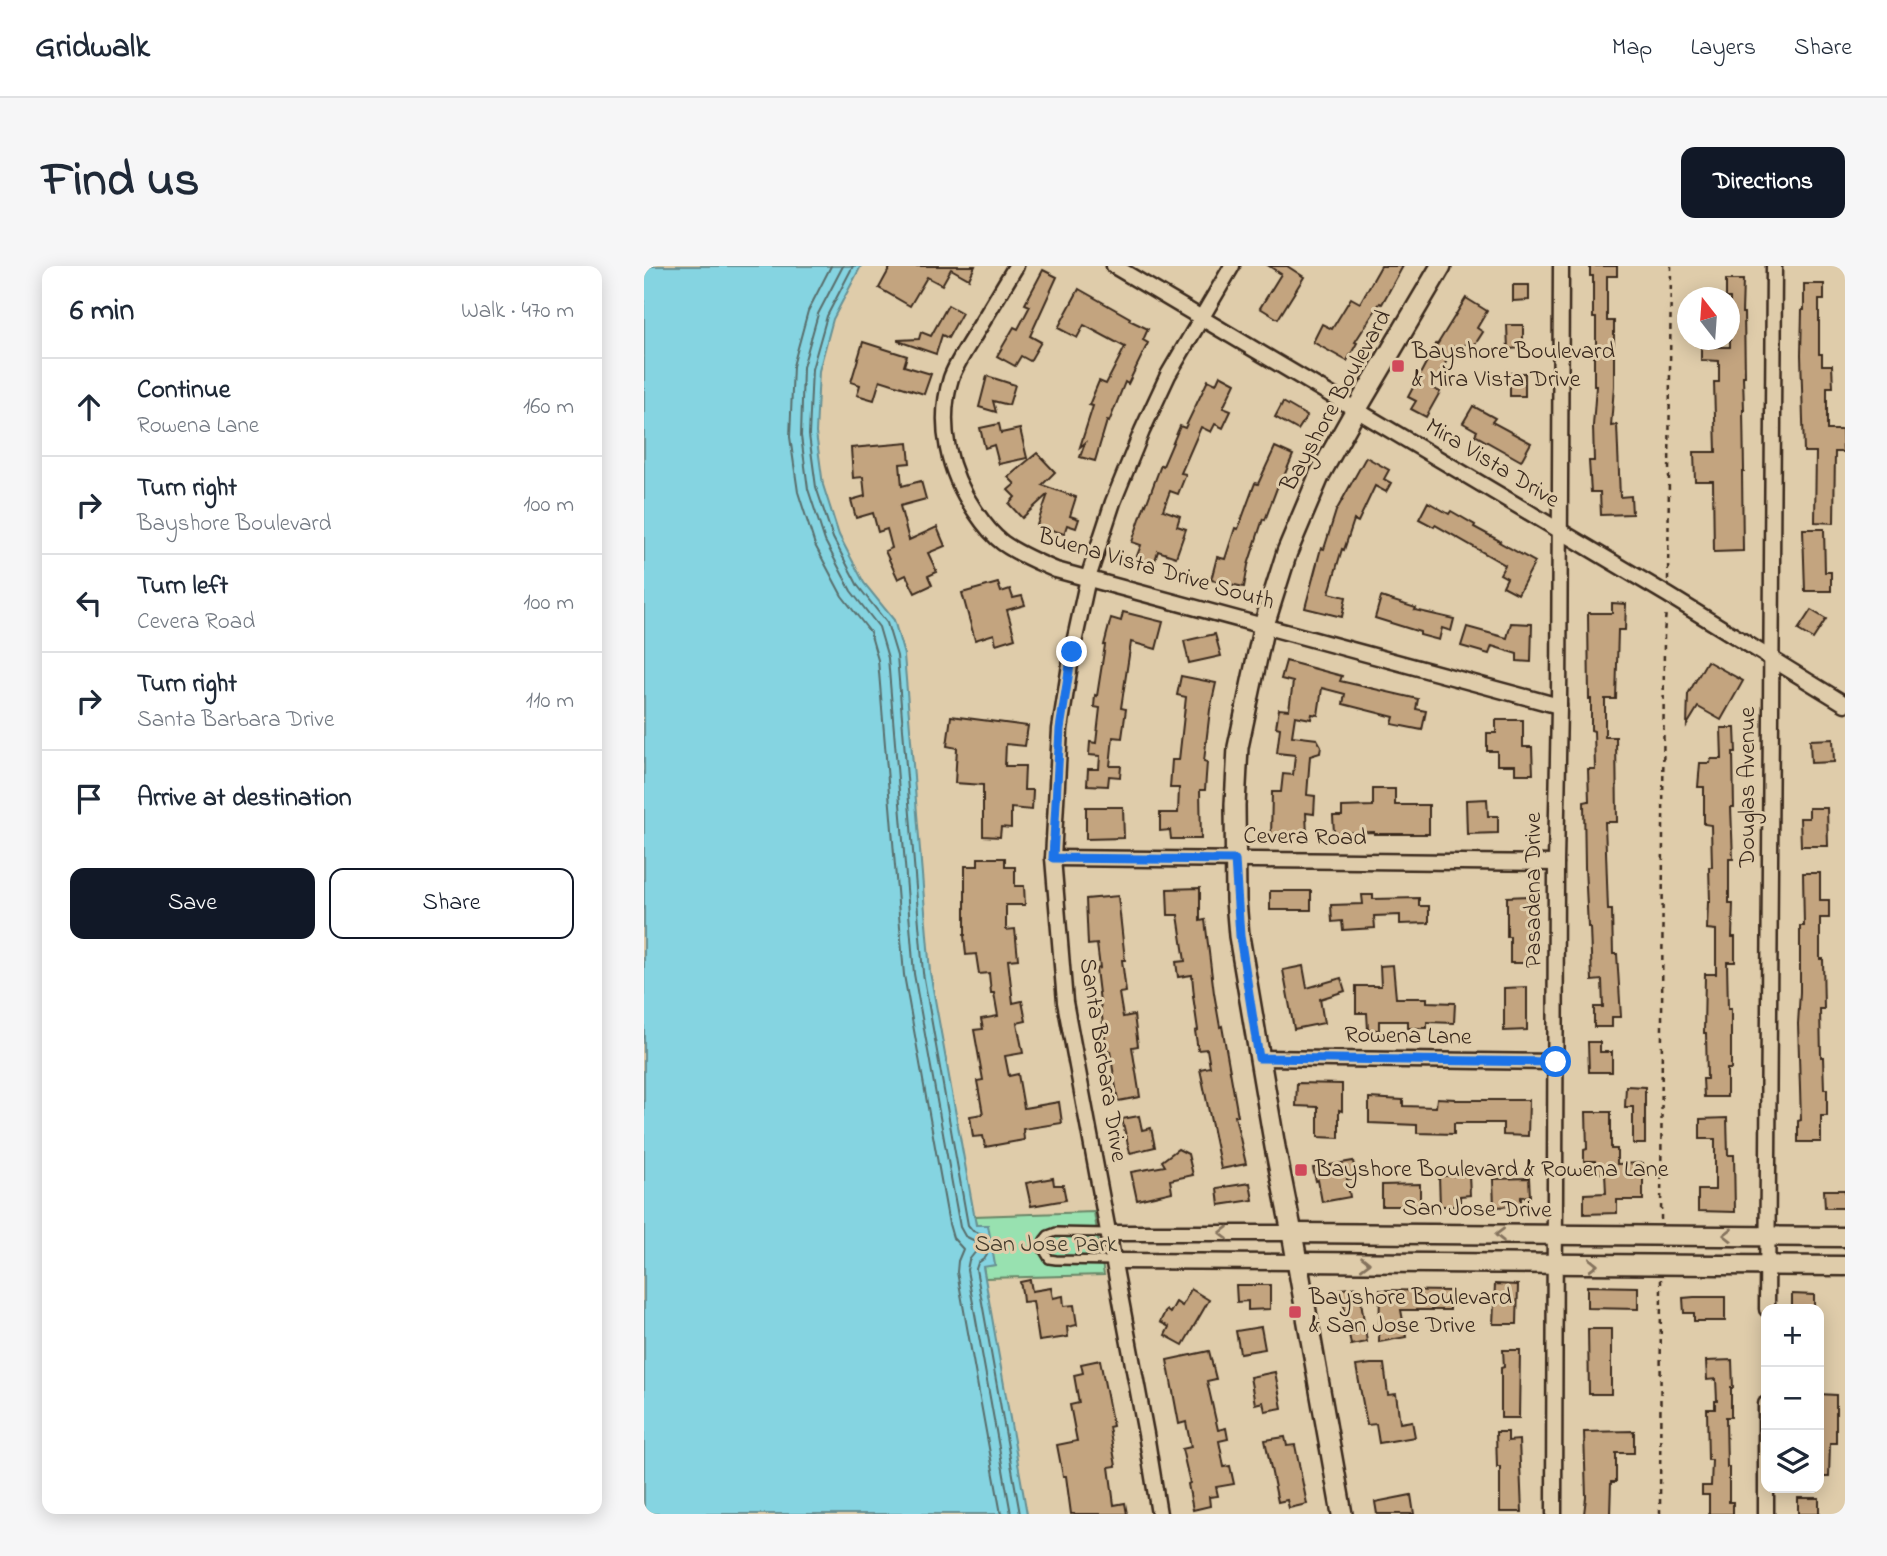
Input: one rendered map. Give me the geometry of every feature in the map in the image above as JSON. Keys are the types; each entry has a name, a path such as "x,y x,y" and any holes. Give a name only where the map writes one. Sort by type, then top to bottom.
{"main road":[{"name":"Bayshore Boulevard","path":"1342,1514 1259,1058 1240,936 1234,805 1238,747 1264,625 1287,552 1315,485 1441,266"}],"street":[{"name":"Buena Vista Drive South","path":"1016,266 966,348 952,377 945,411 946,442 953,471 985,526 1001,542 1056,570 1559,706"},
{"name":"Mira Vista Drive","path":"1114,266 1668,595 1845,704"},
{"name":"Santa Barbara Drive","path":"1159,1514 1065,1002 1053,858 1060,729 1072,652 1088,578 1113,502 1168,375 1232,266"},
{"name":"Pasadena Drive","path":"1554,1514 1561,266"},
{"name":"Douglas Avenue","path":"1767,1304 1774,266"},
{"name":"Cevera Road","path":"1053,858 1556,863"},
{"name":"Rowena Lane","path":"1259,1058 1556,1062"},
{"name":"San Jose Drive","path":"1108,1233 1845,1237"},
{"path":"1114,1261 1845,1266"},
{"path":"1766,1430 1766,1514"}],"lane":[{"path":"1108,1233 1056,1232 1044,1240 1043,1249 1049,1259 1114,1261"}],"path":[{"path":"1661,1236 1664,634 1668,595 1671,266"},
{"path":"1660,1514 1661,1266"}],"green space":[{"name":"San Jose Park","path":"1094,1212 1104,1275 985,1278 983,1266 995,1265 974,1216"}],"water":[{"path":"644,266 861,266 833,319 819,371 816,433 823,485 839,535 864,583 894,620 904,655 930,972 976,1225 988,1225 995,1265 983,1267 1027,1514 644,1514"}],"building":[{"path":"891,266 975,266 969,279 951,269 942,285 927,277 910,306 879,288"},
{"path":"1269,266 1287,266 1304,277 1278,319 1260,308 1281,274"},
{"path":"1381,266 1403,266 1382,304 1380,303 1355,342 1357,343 1347,361 1313,342 1322,324 1332,329 1351,298 1360,303"},
{"path":"1590,266 1617,266 1617,276 1607,276 1607,321 1614,321 1611,426 1617,425 1620,497 1631,496 1632,514 1601,515 1600,492 1591,492 1589,461 1594,461 1596,318 1593,318 1593,276 1590,276"},
{"path":"1043,270 1057,277 1030,336 1041,342 1030,361 1021,356 1015,366 997,356 1014,327 1018,329 1030,306 1025,304"},
{"path":"1726,280 1743,280 1743,551 1714,552 1713,481 1695,481 1694,452 1716,452 1714,382 1719,382 1719,361 1701,360 1701,350 1740,350 1740,287 1726,287"},
{"path":"1804,284 1824,284 1824,300 1819,300 1819,354 1822,354 1822,365 1832,365 1833,387 1827,387 1827,430 1842,430 1843,452 1835,452 1834,523 1815,522 1816,452 1804,452 1801,355"},
{"path":"1513,285 1529,285 1529,300 1513,301"},
{"path":"1079,289 1148,329 1143,340 1148,343 1128,384 1125,382 1109,422 1107,421 1095,461 1080,457 1085,443 1080,447 1093,406 1089,405 1099,381 1106,384 1125,347 1084,325 1077,338 1058,328"},
{"path":"1466,298 1487,311 1477,328 1483,332 1474,346 1467,341 1461,351 1454,347 1432,388 1440,392 1426,417 1411,409 1416,401 1408,397 1436,344"},
{"path":"948,305 962,313 948,338 942,335 936,354 898,341 919,339 921,332 931,336"},
{"path":"1507,325 1523,325 1523,348 1508,349"},
{"path":"863,342 907,356 904,366 931,374 924,394 880,380 874,400 857,395 860,385 851,382"},
{"path":"1510,373 1525,373 1525,396 1510,396"},
{"path":"1220,375 1235,383 1223,408 1231,411 1223,428 1215,424 1211,432 1201,427 1181,473 1186,474 1178,494 1170,491 1163,510 1180,516 1177,526 1186,529 1176,557 1158,551 1152,570 1134,564 1141,545 1132,542 1161,465 1163,466 1180,426 1185,428 1208,380 1216,384"},
{"path":"987,376 1015,385 1009,405 993,401 996,412 979,407"},
{"path":"1283,402 1307,416 1298,430 1275,417"},
{"path":"1473,406 1495,418 1492,422 1531,443 1521,461 1475,435 1477,431 1463,423"},
{"path":"999,424 1001,433 1020,429 1027,458 999,464 994,445 985,448 980,428"},
{"path":"908,443 910,463 900,464 902,486 921,481 926,499 900,506 909,540 937,527 945,546 928,553 937,572 928,576 932,585 915,593 906,575 898,579 885,551 892,548 887,529 878,532 873,513 856,518 851,500 865,496 863,477 853,478 851,448"},
{"path":"1275,447 1293,455 1265,520 1263,519 1244,587 1211,580 1217,557 1225,559 1255,483 1258,484"},
{"path":"1037,453 1055,472 1042,485 1076,497 1070,516 1079,519 1076,528 1067,525 1064,534 1037,525 1048,494 1022,518 1009,504 1015,497 1008,490 1015,484 1008,477"},
{"path":"1366,457 1389,470 1384,479 1391,483 1386,492 1375,486 1358,522 1354,520 1344,550 1342,549 1329,593 1346,597 1342,617 1305,608 1321,548 1324,549 1336,511"},
{"path":"1428,502 1449,514 1451,511 1535,562 1518,594 1503,586 1507,578 1500,574 1505,565 1435,525 1434,527 1419,519"},
{"path":"1803,529 1824,529 1825,572 1831,572 1831,591 1805,591"},
{"path":"998,583 1001,592 1010,589 1013,598 1022,596 1025,605 1007,610 1015,638 996,644 994,634 975,640 962,593"},
{"path":"1381,597 1416,608 1415,610 1454,619 1451,631 1442,628 1439,640 1375,618"},
{"path":"1612,603 1626,604 1625,630 1618,630 1616,699 1605,699 1605,737 1616,737 1617,822 1605,822 1608,910 1612,910 1613,954 1617,954 1621,1017 1612,1017 1612,1027 1594,1027 1594,1007 1603,1007 1602,980 1592,981 1585,867 1584,802 1589,801 1588,769 1595,769 1594,731 1591,730 1589,699 1588,613 1612,613"},
{"path":"1811,610 1826,619 1813,639 1798,630"},
{"path":"1123,612 1163,622 1156,649 1131,642 1121,708 1126,709 1122,738 1113,737 1110,766 1121,766 1120,777 1109,776 1108,786 1087,785 1088,769 1099,769 1100,756 1089,755 1090,742 1096,743 1100,708 1094,707 1104,645 1111,618 1121,621"},
{"path":"1511,623 1532,624 1531,662 1517,661 1517,654 1492,646 1489,654 1461,646 1467,627 1507,638"},
{"path":"1215,634 1221,656 1189,663 1184,641"},
{"path":"1286,661 1342,676 1340,681 1418,699 1416,709 1426,711 1422,730 1392,724 1394,717 1343,704 1345,694 1322,688 1318,715 1312,714 1311,719 1295,716 1292,736 1317,739 1321,746 1320,753 1310,756 1307,795 1315,796 1314,814 1306,813 1307,836 1271,837 1272,792 1281,792 1283,774 1293,775 1295,755 1277,753 1280,728 1276,727 1279,709 1289,710 1293,682 1281,679"},
{"path":"1707,661 1743,681 1721,720 1698,707 1687,725 1688,694"},
{"path":"1181,676 1216,683 1204,761 1207,762 1205,790 1200,790 1201,839 1171,839 1170,830 1160,831 1160,813 1178,813 1179,788 1170,788 1172,760 1179,760 1186,697 1177,695"},
{"path":"951,716 1028,726 1025,746 1006,744 1005,766 1025,766 1024,790 1033,790 1032,810 1011,808 1011,828 1001,827 1000,837 983,836 983,785 955,783 957,748 947,746"},
{"path":"1496,720 1523,720 1523,747 1532,747 1533,774 1515,774 1515,765 1497,765 1497,751 1487,751 1487,733 1496,733"},
{"path":"1721,728 1735,728 1736,752 1733,752 1734,807 1731,807 1733,859 1729,859 1729,903 1733,903 1732,937 1735,937 1735,962 1727,962 1728,1009 1731,1009 1731,1069 1727,1069 1727,1097 1704,1097 1703,1079 1707,1079 1704,1033 1705,974 1716,974 1716,930 1707,929 1710,902 1709,867 1712,867 1711,825 1704,824 1704,787 1698,787 1700,763 1722,759"},
{"path":"1833,739 1834,762 1811,763 1810,740"},
{"path":"1373,789 1395,789 1395,805 1429,805 1429,834 1334,833 1333,816 1342,816 1342,807 1373,806"},
{"path":"1487,799 1488,816 1498,816 1498,833 1467,834 1466,800"},
{"path":"1086,807 1123,807 1124,838 1086,839"},
{"path":"1809,808 1827,808 1828,846 1801,846 1800,818 1809,818"},
{"path":"978,858 1005,858 1005,867 1015,867 1015,886 1024,886 1025,905 1006,905 1006,930 1015,929 1018,959 1008,960 1013,1003 1022,1001 1026,1021 1017,1023 1023,1053 1005,1056 1009,1076 1018,1074 1024,1108 1059,1102 1062,1123 1023,1129 1024,1140 985,1147 983,1136 973,1137 970,1116 983,1114 977,1081 983,1080 974,1030 983,1029 981,1019 998,1016 994,993 991,993 989,973 979,974 976,954 966,955 965,866 978,866"},
{"path":"1803,873 1820,873 1820,900 1829,900 1829,918 1820,918 1824,1009 1820,1009 1821,1057 1824,1089 1827,1089 1827,1116 1821,1116 1821,1142 1798,1142 1798,1121 1801,1120 1798,1024 1800,926 1804,926"},
{"path":"1200,888 1200,921 1205,920 1214,993 1246,1164 1221,1169 1200,1069 1210,1067 1207,1049 1198,1050 1192,975 1178,977 1176,962 1185,961 1178,915 1168,915 1167,889"},
{"path":"1270,891 1311,891 1311,910 1270,910"},
{"path":"1362,895 1373,895 1373,899 1419,898 1419,906 1429,906 1429,923 1400,924 1400,915 1374,916 1375,928 1343,930 1342,921 1332,922 1331,905 1363,904"},
{"path":"1118,896 1126,992 1119,993 1123,1017 1134,1015 1138,1046 1132,1047 1140,1097 1118,1101 1101,1010 1096,969 1100,968 1097,944 1088,945 1086,899"},
{"path":"1528,896 1527,963 1510,963 1507,897"},
{"path":"1393,965 1396,998 1427,998 1427,1002 1455,1003 1454,1023 1427,1022 1427,1028 1408,1028 1408,1021 1379,1021 1379,1030 1368,1030 1367,1013 1356,1013 1356,986 1381,986 1380,966"},
{"path":"1303,966 1307,988 1341,978 1345,991 1320,999 1324,1023 1294,1029 1283,970"},
{"path":"1527,987 1527,1030 1504,1031 1504,988"},
{"path":"1588,1042 1600,1042 1600,1052 1612,1052 1612,1072 1589,1072"},
{"path":"1297,1083 1342,1084 1339,1138 1318,1137 1318,1107 1296,1106"},
{"path":"1626,1086 1645,1087 1645,1144 1633,1144 1633,1107 1625,1107"},
{"path":"1369,1098 1403,1100 1403,1106 1436,1107 1437,1098 1529,1100 1528,1136 1503,1135 1503,1123 1454,1123 1454,1134 1417,1133 1417,1125 1369,1123"},
{"path":"1586,1112 1611,1112 1611,1149 1617,1149 1617,1164 1643,1163 1643,1200 1617,1200 1617,1213 1584,1214 1584,1194 1606,1193 1605,1173 1595,1173 1595,1161 1584,1161 1584,1150 1587,1149"},
{"path":"1139,1116 1142,1130 1151,1128 1155,1147 1130,1153 1122,1119"},
{"path":"1727,1118 1728,1155 1734,1155 1735,1212 1698,1211 1698,1190 1715,1190 1715,1139 1700,1139 1700,1119"},
{"path":"1178,1149 1188,1154 1193,1175 1170,1180 1172,1192 1137,1200 1131,1172 1165,1166 1162,1161"},
{"path":"1353,1161 1356,1178 1347,1179 1350,1197 1322,1202 1313,1168"},
{"path":"1469,1175 1470,1195 1460,1196 1460,1206 1440,1206 1439,1176"},
{"path":"1053,1178 1054,1185 1063,1185 1066,1200 1031,1206 1026,1183"},
{"path":"1529,1178 1530,1196 1521,1197 1521,1206 1494,1207 1493,1179"},
{"path":"1250,1183 1253,1200 1219,1205 1217,1188"},
{"path":"1420,1184 1420,1206 1382,1206 1382,1185"},
{"path":"1824,1190 1845,1190 1845,1208 1825,1208"},
{"path":"1030,1280 1032,1291 1051,1288 1053,1298 1063,1296 1064,1306 1074,1305 1077,1325 1067,1327 1068,1337 1039,1341 1033,1301 1023,1302 1020,1282"},
{"path":"1495,1284 1518,1285 1517,1324 1493,1324"},
{"path":"1236,1285 1270,1285 1270,1309 1248,1310 1248,1301 1237,1302"},
{"path":"1587,1286 1638,1287 1638,1309 1587,1308"},
{"path":"1359,1287 1367,1342 1351,1345 1341,1289"},
{"path":"1191,1289 1209,1300 1183,1345 1165,1335 1169,1327 1160,1322 1166,1310 1170,1313 1176,1302 1182,1306"},
{"path":"1380,1290 1450,1291 1450,1310 1401,1310 1406,1337 1379,1342"},
{"path":"1792,1294 1814,1295 1814,1304 1792,1304"},
{"path":"1725,1297 1725,1321 1694,1321 1694,1313 1684,1313 1683,1298"},
{"path":"1261,1327 1265,1349 1240,1353 1236,1331"},
{"path":"1588,1329 1611,1329 1611,1394 1589,1394"},
{"path":"1503,1350 1520,1350 1519,1418 1501,1418"},
{"path":"1209,1351 1216,1379 1207,1381 1218,1430 1226,1428 1228,1439 1219,1441 1224,1467 1230,1466 1234,1484 1216,1487 1218,1496 1209,1497 1210,1506 1193,1510 1182,1449 1191,1447 1186,1422 1179,1424 1167,1360"},
{"path":"1100,1360 1113,1426 1109,1427 1116,1466 1109,1467 1114,1505 1125,1503 1127,1514 1071,1514 1066,1476 1063,1476 1057,1445 1077,1441 1070,1405 1079,1403 1074,1375 1083,1373 1081,1364"},
{"path":"1732,1360 1731,1417 1726,1417 1729,1502 1733,1502 1733,1514 1709,1514 1709,1495 1702,1495 1702,1486 1711,1486 1712,1460 1708,1460 1707,1409 1715,1409 1717,1401 1716,1379 1707,1380 1706,1361"},
{"path":"1384,1364 1388,1395 1396,1394 1400,1423 1412,1421 1415,1437 1379,1443 1376,1424 1367,1425 1356,1366"},
{"path":"1275,1372 1282,1408 1265,1411 1263,1402 1255,1404 1250,1377"},
{"path":"1824,1394 1836,1395 1836,1443 1830,1443 1829,1477 1824,1477"},
{"path":"1634,1431 1634,1453 1616,1453 1616,1482 1611,1482 1610,1514 1584,1514 1584,1432"},
{"path":"1496,1432 1508,1432 1508,1441 1519,1440 1522,1512 1500,1512 1500,1467 1497,1467"},
{"path":"1285,1437 1287,1446 1295,1445 1307,1504 1289,1508 1287,1500 1278,1502 1265,1440"},
{"path":"1411,1495 1414,1514 1377,1514 1375,1502"},
{"path":"1798,1498 1819,1498 1819,1514 1798,1514"}],"place":[{"name":"Bayshore Boulevard & Mira Vista Drive","path":"1398,366"},
{"name":"Bayshore Boulevard & Rowena Lane","path":"1301,1170"},
{"name":"Bayshore Boulevard & San Jose Drive","path":"1295,1312"}],"route":[{"path":"1072,652 1060,729 1053,858 1235,860 1236,900 1244,969 1259,1058 1556,1062"}]}
